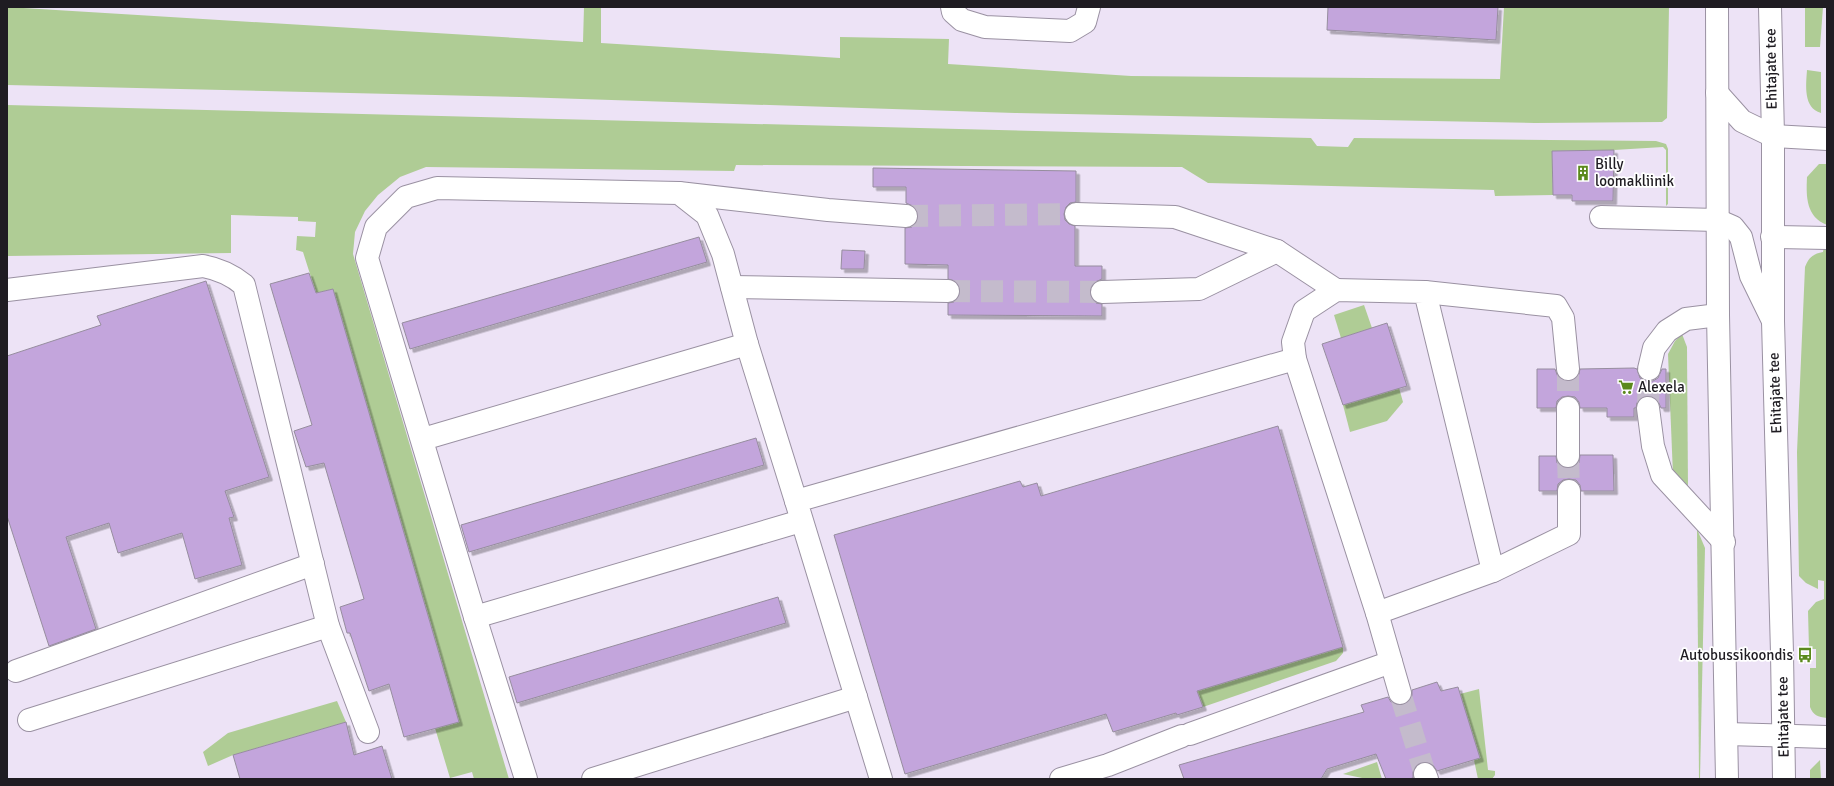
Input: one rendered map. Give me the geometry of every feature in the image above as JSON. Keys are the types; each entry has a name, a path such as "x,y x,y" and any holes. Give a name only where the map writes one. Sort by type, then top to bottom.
{"main road":[{"path":"952,7 953,12 962,20 985,27 1070,31 1085,22 1089,7"},
{"path":"1716,7 1718,315 1724,542 1727,779"},
{"name":"Ehitajate tee","path":"1770,7 1773,136 1773,321 1784,779"},
{"path":"1717,93 1742,121 1773,136 1827,139"},
{"path":"526,779 475,617 367,258 376,227 406,197 437,188 679,192 828,210 906,216"},
{"path":"679,192 707,215 723,254 747,344 881,779"},
{"path":"1076,214 1175,217 1277,250 1336,290 1425,292 1556,306 1563,318 1568,369"},
{"path":"1601,217 1717,220 1733,226 1741,237 1751,276 1773,321"},
{"path":"1772,237 1827,238"},
{"path":"1102,292 1199,289 1277,250"},
{"path":"7,290 203,266 219,268 236,278 244,285 328,626 368,732"},
{"path":"732,287 948,291"},
{"path":"1336,290 1304,311 1293,342 1295,359 1377,613 1400,693"},
{"path":"1425,292 1493,571"},
{"path":"1649,369 1654,348 1667,331 1686,319 1718,315"},
{"path":"422,439 747,344"},
{"path":"475,617 798,511 1295,359"},
{"path":"1568,408 1568,456"},
{"path":"1648,408 1653,446 1662,475 1724,542"},
{"path":"1377,613 1493,571 1569,534 1569,491"},
{"path":"16,671 312,564"},
{"path":"29,720 328,626"},
{"path":"1061,779 1108,765 1186,735 1391,662"},
{"path":"593,779 856,698"},
{"path":"1727,734 1827,737"}],"green space":[{"path":"7,7 583,42 584,7 601,7 601,43 840,58 840,37 949,39 948,64 1131,76 1500,79 1504,7 1669,7 1667,118 1662,122 1535,123 1015,113 520,97 7,85"},
{"path":"1805,7 1823,7 1820,47 1805,47"},
{"path":"1807,70 1821,72 1821,113 1815,110 1808,101 1806,89"},
{"path":"7,105 1311,138 1317,146 1348,147 1354,138 1656,141 1666,144 1668,149 1668,204 1666,206 1666,150 1663,147 1614,150 1552,151 1553,195 1495,196 1494,190 1208,183 1182,167 736,165 734,171 426,167 400,177 378,195 365,211 355,232 353,254 509,779 474,779 472,772 450,778 435,728 459,721 333,289 316,293 303,252 296,250 297,236 315,237 316,222 298,221 298,217 231,215 231,253 7,256"},
{"path":"1819,164 1827,164 1827,225 1815,217 1811,212 1807,199 1807,177"},
{"path":"1824,246 1827,246 1827,718 1816,715 1810,707 1810,668 1816,668 1816,649 1809,649 1808,611 1816,602 1824,599 1824,581 1818,580 1818,589 1806,583 1799,576 1797,452 1805,267 1812,256 1823,252"},
{"path":"1364,305 1372,328 1341,338 1334,315"},
{"path":"1682,334 1687,347 1688,491 1673,475 1668,354 1675,341"},
{"path":"1399,388 1403,402 1387,421 1350,432 1343,405"},
{"path":"1697,529 1705,548 1700,779 1699,779"},
{"path":"1343,647 1343,653 1336,661 1203,707 1197,691"},
{"path":"1479,689 1488,770 1495,771 1495,775 1492,779 1478,779 1460,694"},
{"path":"337,701 346,722 233,755 208,766 203,752 228,733"},
{"path":"1820,760 1821,779 1810,779 1810,770"},
{"path":"1377,762 1382,779 1367,779 1343,774"}],"building":[{"path":"1328,7 1498,7 1496,40 1327,30"},
{"name":"Billy loomakliinik","path":"1614,150 1613,201 1572,201 1572,195 1553,195 1552,151"},
{"path":"873,168 1076,171 1076,202 1070,203 1066,207 1064,214 1065,220 1069,224 1075,226 1075,266 1102,266 1102,279 1095,282 1091,286 1090,292 1092,299 1096,303 1102,304 1102,316 948,315 948,303 954,302 959,297 959,285 955,281 948,279 948,265 905,264 905,228 912,227 916,223 918,217 917,211 913,206 906,203 906,187 873,187"},
{"path":"699,237 707,262 410,349 402,323"},
{"path":"842,250 865,251 864,269 841,269"},
{"path":"309,273 316,293 333,289 459,722 404,737 389,684 369,691 350,633 347,633 340,607 364,599 324,463 306,467 294,431 312,425 270,284"},
{"path":"206,281 269,477 225,491 234,517 229,518 242,565 195,579 182,533 118,553 109,523 66,537 96,629 49,646 7,516 7,356 101,325 97,316"},
{"path":"1387,323 1407,386 1343,405 1322,344"},
{"path":"1537,369 1555,369 1558,377 1562,380 1569,381 1576,379 1580,369 1637,369 1640,378 1646,381 1653,381 1658,378 1662,369 1666,369 1666,408 1661,408 1658,401 1653,397 1646,396 1640,398 1636,408 1634,408 1634,417 1607,417 1607,408 1580,408 1579,402 1575,397 1568,396 1562,397 1557,401 1556,408 1537,408"},
{"path":"1278,426 1343,647 1197,691 1203,707 1177,715 1176,713 1113,732 1106,714 905,774 834,535 1020,481 1023,487 1037,483 1041,496"},
{"path":"756,438 764,465 469,552 461,525"},
{"path":"1580,455 1613,455 1614,491 1581,491 1580,485 1576,480 1569,479 1563,480 1558,484 1557,491 1539,491 1539,456 1556,456 1557,463 1562,467 1568,468 1574,467 1579,463"},
{"path":"778,597 786,623 517,703 509,677"},
{"path":"1437,682 1441,691 1458,687 1480,758 1437,771 1432,764 1421,762 1415,767 1413,778 1409,779 1386,779 1376,754 1327,769 1321,779 1184,779 1179,765 1364,712 1361,705 1388,697 1391,702 1397,705 1404,705 1409,702 1412,696 1412,690"},
{"path":"346,722 354,755 382,746 392,779 240,779 233,755"}],"tunnel":[{"path":"906,216 1076,214"},
{"path":"948,291 1102,292"},
{"path":"1568,369 1568,408"},
{"path":"1648,408 1649,369"},
{"path":"1568,456 1569,491"},
{"path":"1400,693 1425,774"}],"place":[{"name":"Billy loomakliinik","path":"1583,173"},
{"name":"Alexela","path":"1626,387"},
{"name":"Autobussikoondis","path":"1805,655"}]}
